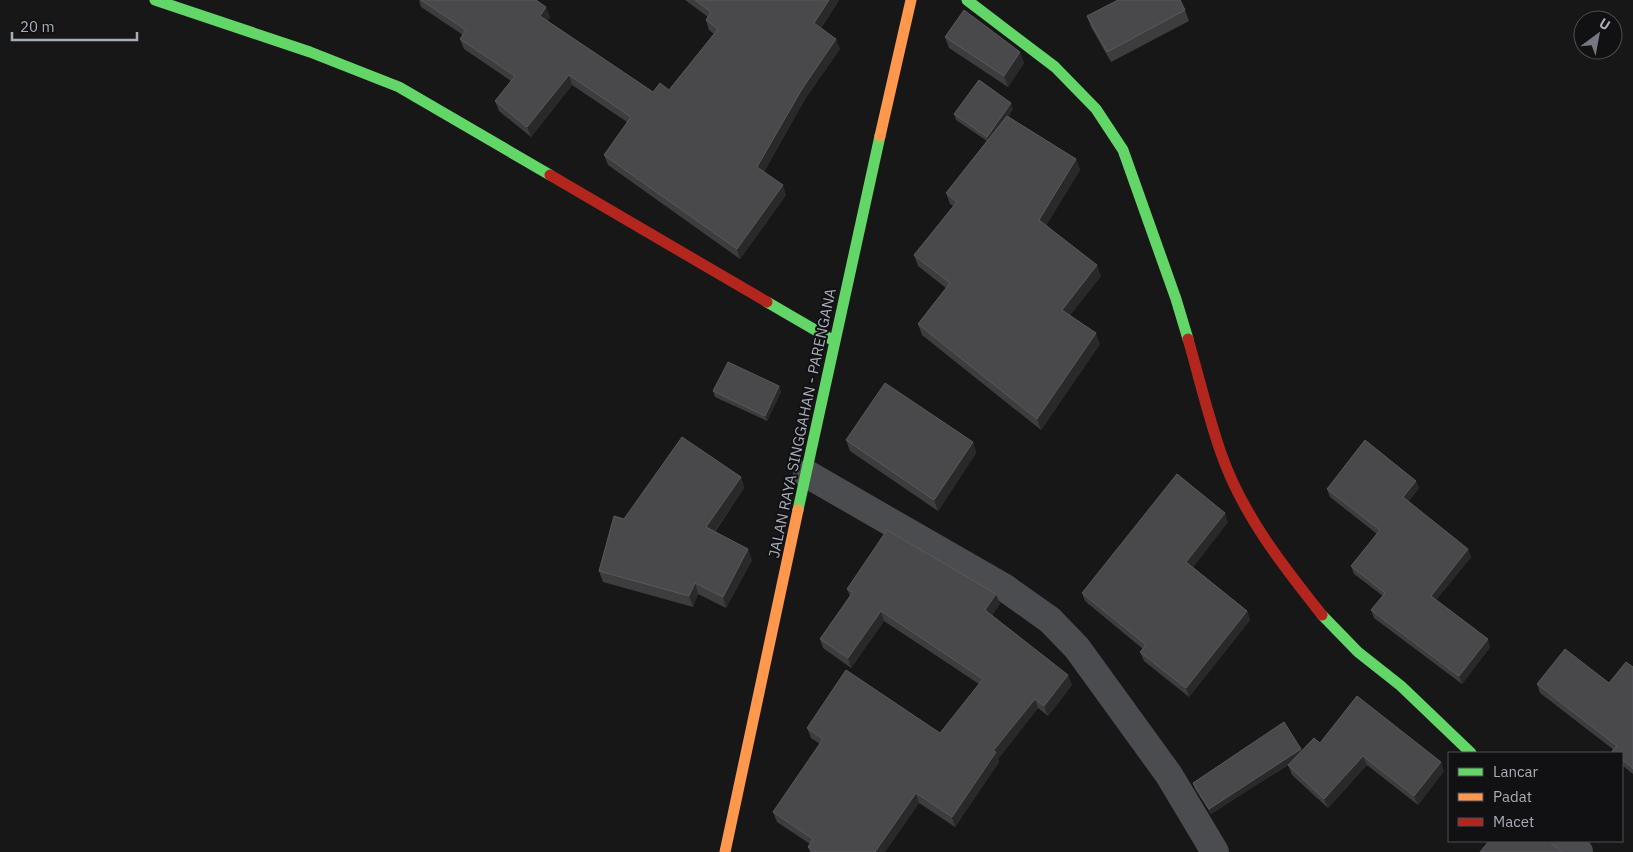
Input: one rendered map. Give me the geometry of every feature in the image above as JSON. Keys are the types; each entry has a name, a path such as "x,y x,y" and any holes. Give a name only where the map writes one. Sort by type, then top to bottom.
{"street":[{"path":"155,0 310,52 399,87 834,341"},
{"name":"JALAN RAYA SINGGAHAN - PARENGANA","path":"725,852 834,341 911,0"},
{"path":"967,0 1055,67 1096,110 1123,150 1176,299 1221,454 1236,487 1277,559 1326,620 1345,639 1401,686 1470,752"},
{"path":"807,474 1004,588 1050,620 1077,648 1169,774 1215,852"},
{"path":"1567,842 1578,852"}],"building":[{"path":"421,0 536,0 546,7 540,16 653,92 660,83 669,90 718,29 706,20 711,12 695,0 829,0 814,23 836,39 802,89 757,167 783,185 737,249 604,155 631,117 569,75 527,127 495,101 515,76 460,39 466,30"},
{"path":"1118,0 1180,0 1185,10 1107,52 1087,16"},
{"path":"964,10 1020,52 1004,76 945,37"},
{"path":"979,80 1011,103 987,137 954,114"},
{"path":"1007,116 1076,159 1039,220 1097,265 1062,310 1096,333 1037,419 918,324 950,283 914,255 957,202 946,193"},
{"path":"728,362 779,386 765,416 713,391"},
{"path":"885,383 973,442 934,500 846,440"},
{"path":"682,437 741,477 706,527 748,549 723,597 695,583 689,596 599,571 614,516 624,519"},
{"path":"1365,440 1416,481 1403,497 1468,549 1431,596 1488,639 1459,676 1371,610 1385,593 1351,566 1380,530 1327,489"},
{"path":"1177,474 1225,513 1186,562 1247,611 1186,688 1140,652 1146,645 1082,593"},
{"path":"887,530 996,594 985,610 1068,675 1044,706 1035,699 993,751 996,752 952,817 916,793 875,852 811,852 812,850 808,847 813,839 773,812 823,739 807,728 846,670 940,733 983,679 881,611 848,658 820,639 853,592 847,589"},
{"path":"1565,649 1609,683 1626,662 1633,667 1633,769 1623,760 1623,752 1612,751 1617,746 1537,684"},
{"path":"1357,696 1441,762 1414,796 1363,756 1324,799 1288,765 1314,738 1320,743"},
{"path":"1284,722 1301,749 1209,809 1193,783"},
{"path":"1488,842 1551,842 1562,852 1480,852"}],"traffic: fast":[{"path":"155,0 310,52 399,87 550,175"},
{"path":"967,0 1055,67 1096,109 1123,150 1176,299 1188,339"},
{"path":"798,510 880,136"},
{"path":"767,302 834,341"},
{"path":"1322,615 1358,652 1401,686 1470,752"}],"traffic: slow":[{"path":"880,136 911,0"},
{"path":"725,852 798,510"}],"traffic: jam":[{"path":"550,175 767,302"},
{"path":"1188,339 1216,439 1240,497 1278,558 1322,615"}]}
